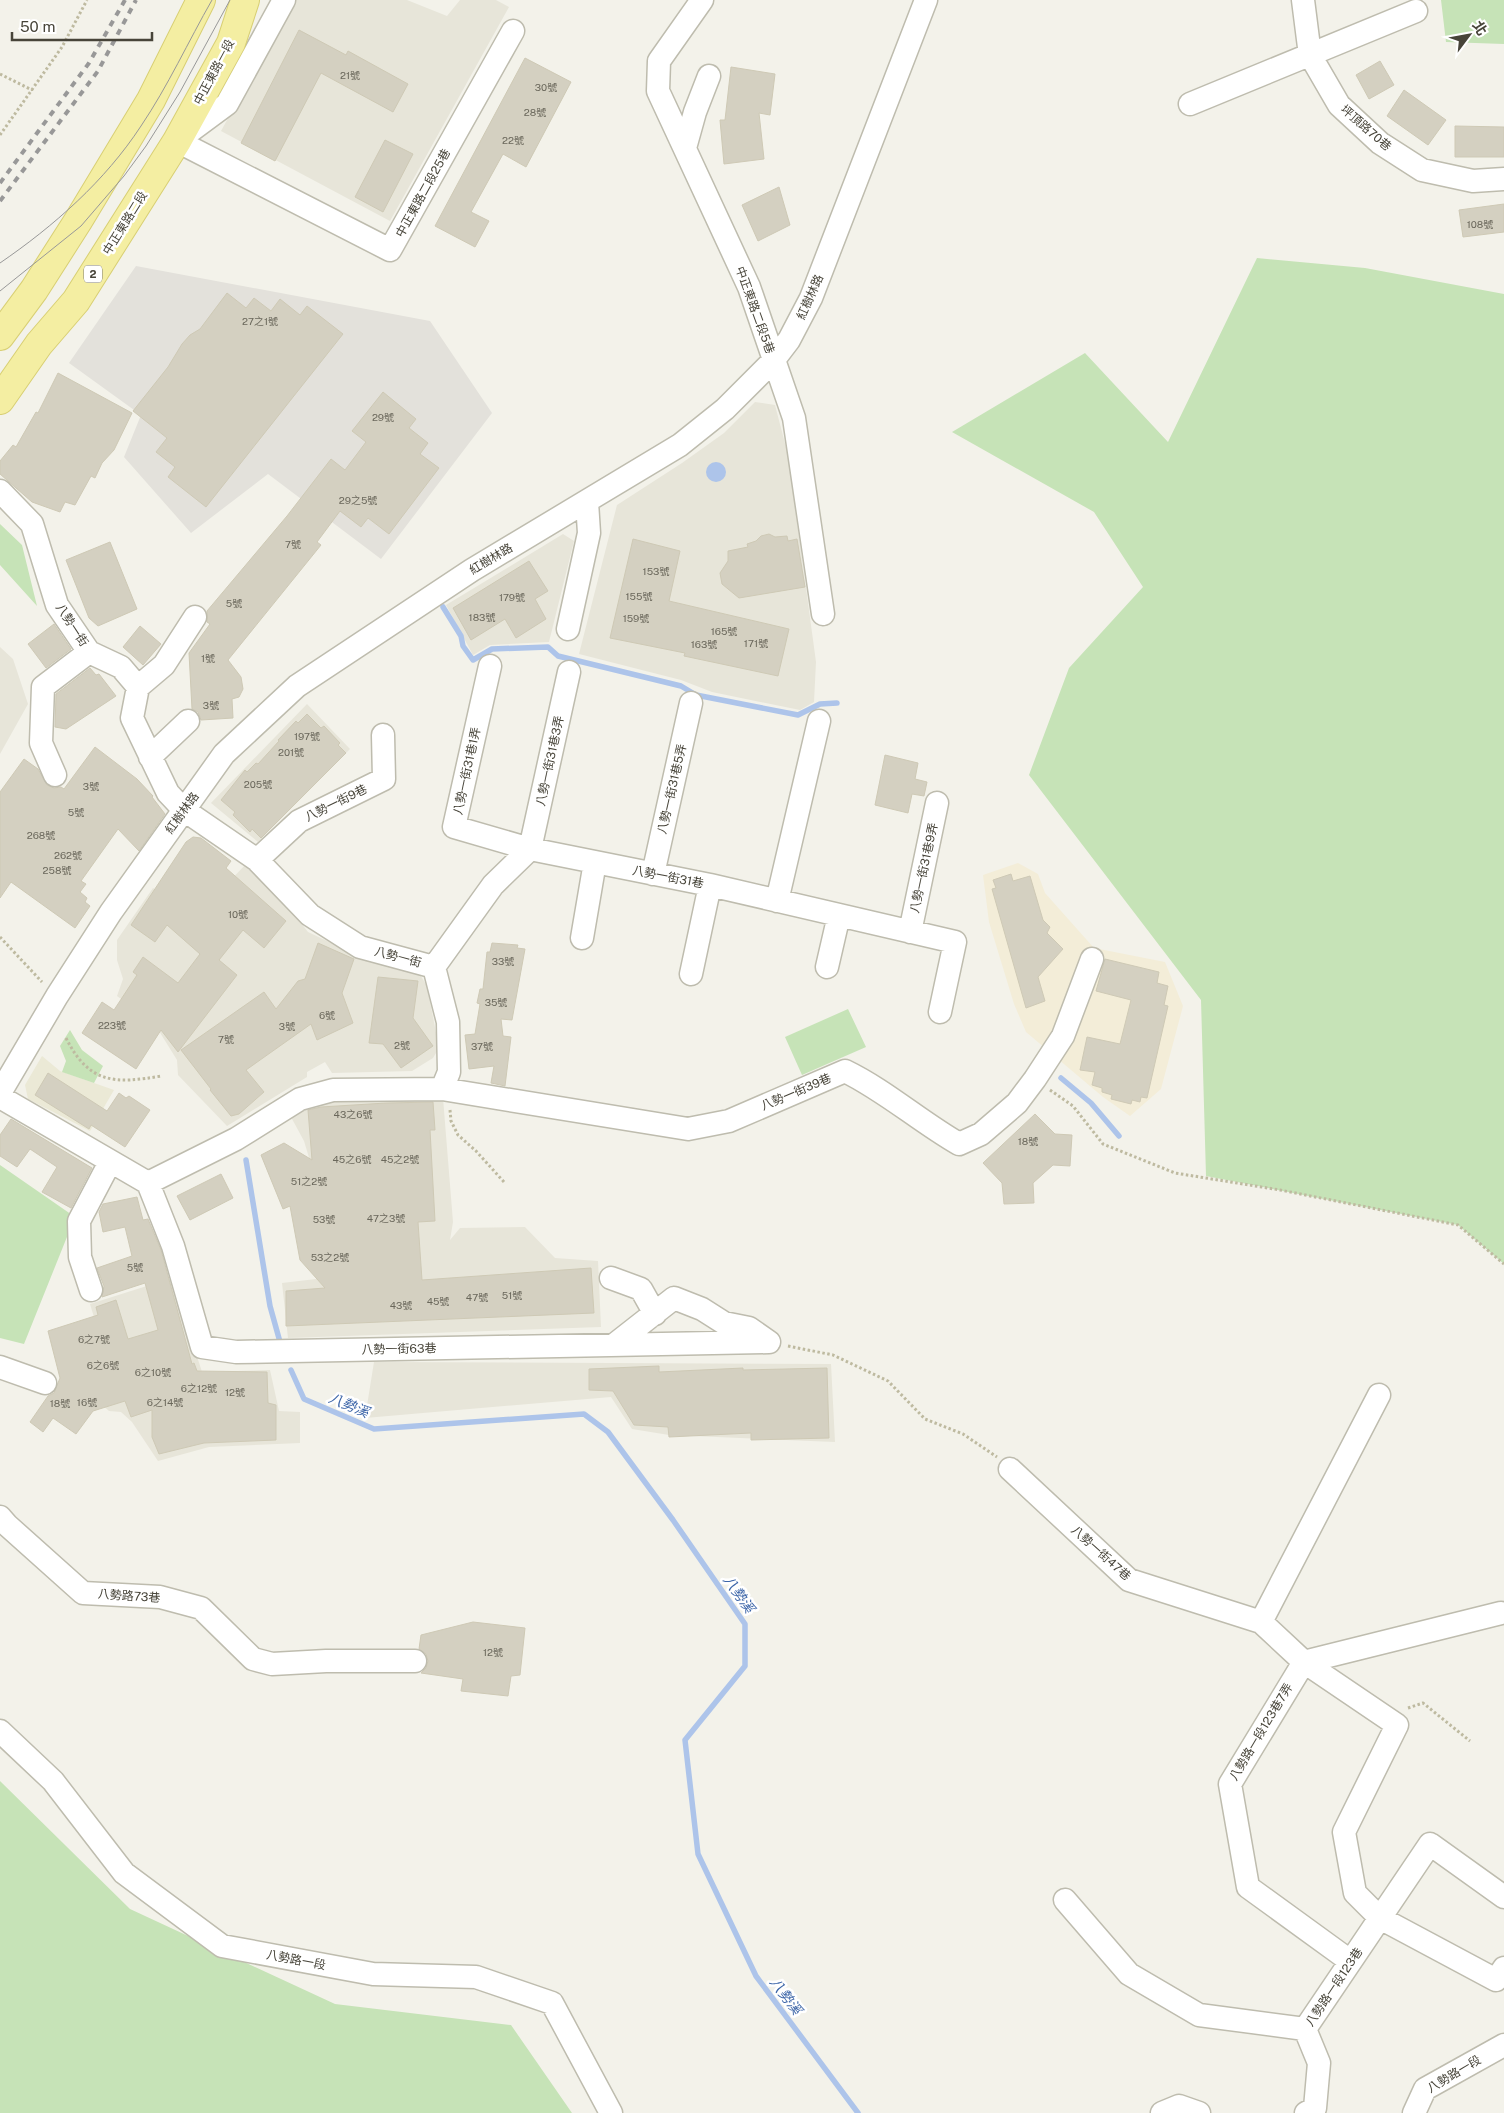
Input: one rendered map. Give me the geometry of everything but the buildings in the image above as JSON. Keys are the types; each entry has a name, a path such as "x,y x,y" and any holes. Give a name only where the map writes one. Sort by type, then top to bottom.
{"main road":[{"path":"0,336 34,290 78,222 151,100 201,0"},
{"name":"中正東路一段","path":"177,141 231,43 245,0"},
{"name":"2","path":"231,43 256,0"},
{"name":"中正東路二段","path":"0,400 39,344 76,301 177,141"}],"street":[{"path":"177,141 227,104 284,0"},
{"name":"中正東路二段5巷","path":"702,0 659,61 658,91 749,286 794,418 823,614"},
{"name":"紅樹林路","path":"0,1093 57,996 111,912 224,754 297,686 472,570 680,445 725,409 773,361 789,340 811,298 926,0"},
{"name":"坪頂路70巷","path":"1303,0 1310,54 1339,105 1380,143 1422,170 1473,181 1504,179"},
{"path":"1190,104 1416,11"},
{"name":"中正東路二段25巷","path":"177,141 390,250 514,31"},
{"path":"685,148 708,76"},
{"path":"0,320 34,290"},
{"name":"八勢一街","path":"0,491 32,524 57,605 90,652 121,667 138,687 132,718 168,793 184,810 257,860 310,915 360,947 434,967 448,1022 449,1072 442,1089"},
{"path":"568,629 589,533 587,502"},
{"path":"138,687 164,665 195,617"},
{"path":"55,775 41,743 44,688 90,652"},
{"name":"八勢一街31巷1弄","path":"490,666 454,827 530,849"},
{"name":"八勢一街31巷3弄","path":"530,849 569,672"},
{"name":"八勢一街31巷5弄","path":"653,874 691,703"},
{"path":"150,757 188,721"},
{"path":"777,901 819,721"},
{"name":"八勢一街9巷","path":"257,860 299,821 384,780 383,735"},
{"name":"八勢一街31巷9弄","path":"910,932 937,804"},
{"path":"434,967 493,886 530,849"},
{"name":"八勢一街31巷","path":"530,849 710,886 954,942 940,1012"},
{"path":"582,938 595,862"},
{"path":"691,974 710,886"},
{"path":"826,967 839,915"},
{"name":"八勢一街39巷","path":"442,1089 688,1130 729,1121 845,1071 871,1084 932,1128 959,1144 982,1134 1017,1103 1035,1079 1063,1036 1092,959"},
{"path":"0,1097 148,1183 236,1139 300,1099 334,1090 442,1089"},
{"path":"91,1290 80,1258 79,1221 110,1162"},
{"name":"八勢一街63巷","path":"148,1183 173,1246 202,1347 236,1352 769,1342"},
{"path":"611,1278 641,1289 655,1314"},
{"path":"614,1345 674,1298 702,1309 724,1323 749,1328 769,1342"},
{"path":"0,1367 45,1383"},
{"path":"1379,1395 1261,1622 1304,1662 1391,1721 1344,1832 1355,1893 1380,1918 1496,1980 1504,1968"},
{"name":"八勢一街47巷","path":"1010,1469 1129,1580 1261,1622"},
{"name":"八勢路73巷","path":"0,1517 84,1593 160,1597 201,1608 253,1659 272,1664 326,1661 415,1661"},
{"path":"1304,1662 1501,1613"},
{"name":"八勢路一段123巷7弄","path":"1304,1662 1230,1784 1248,1887 1350,1961"},
{"name":"八勢路一段","path":"0,1731 53,1781 124,1873 222,1946 373,1974 476,1978 552,2003 611,2113"},
{"name":"八勢路一段123巷","path":"1306,2113 1315,2108 1319,2063 1305,2029 1430,1844 1504,1896"},
{"path":"1064,1900 1128,1974 1198,2015 1305,2029"},
{"name":"八勢路一段","path":"1414,2113 1425,2089 1504,2045"},
{"path":"1162,2113 1179,2106 1199,2113"}],"path":[{"path":"0,135 62,46 87,0"},
{"path":"0,74 32,90"},
{"path":"0,937 13,954 57,996"},
{"path":"66,1038 74,1055 85,1067 98,1075 115,1080 135,1081 162,1076"},
{"path":"1035,1079 1073,1106 1103,1144 1175,1173 1280,1190 1458,1225 1504,1264"},
{"path":"442,1089 449,1101 451,1121 458,1134 504,1182"},
{"path":"769,1342 833,1355 888,1381 925,1420 963,1434 995,1455 1010,1469"},
{"path":"1391,1721 1423,1703 1470,1741"}],"shaded area":[{"path":"293,0 407,0 447,16 460,0 496,0 509,7 390,221 221,131"},
{"path":"136,266 430,321 492,413 381,559 268,474 191,533 124,457 141,415 69,363"},
{"path":"755,402 775,405 788,455 816,662 814,702 800,710 712,692 681,680 579,654 617,505 724,433"},
{"path":"563,534 574,541 549,642 490,645 473,655 446,605"},
{"path":"0,647 13,659 28,704 0,754"},
{"path":"307,704 350,749 258,842 211,803"},
{"path":"248,862 275,890 308,932 344,949 419,973 427,986 439,1048 433,1058 412,1071 332,1073 325,1062 307,1072 307,1077 227,1126 178,1075 177,1060 154,1023 117,996 123,979 117,960 117,940 153,888 196,916"},
{"path":"1018,863 1038,874 1045,893 1094,948 1165,962 1183,1006 1161,1089 1130,1116 1103,1097 1026,1032 1014,1004 989,922 983,875"},
{"path":"42,1056 60,1071 114,1090 90,1131 28,1099 25,1085"},
{"path":"443,1098 453,1222 450,1240 460,1228 525,1227 555,1258 598,1261 601,1327 288,1338 282,1283 333,1277 320,1194 304,1141 291,1117 306,1107 334,1099"},
{"path":"172,1278 202,1372 270,1370 279,1411 300,1412 300,1443 209,1447 158,1461 132,1422 121,1412 109,1411 75,1380 110,1370 90,1304"},
{"path":"374,1362 831,1364 835,1442 669,1435 632,1429 611,1397 365,1418"}],"green space":[{"path":"1441,0 1504,0 1504,44 1446,42"},
{"path":"1257,258 1365,268 1504,294 1504,1264 1458,1225 1206,1176 1201,1000 1029,775 1069,668 1143,587 1094,512 952,432 1085,353 1168,442"},
{"path":"0,524 22,545 37,606 0,565"},
{"path":"848,1009 866,1047 802,1075 785,1037"},
{"path":"70,1030 82,1050 103,1066 94,1083 62,1072 66,1061 60,1046"},
{"path":"0,1165 75,1217 24,1344 0,1338"},
{"path":"0,1781 130,1909 335,2004 511,2025 572,2113 0,2113"}],"water":[{"path":"716,462 723,465 726,472 723,479 716,482 709,479 706,472 709,465"}],"waterway":[{"path":"443,607 461,636 463,646 473,660 492,649 548,647 558,656 681,686 696,695 798,715 820,704 837,703"},
{"path":"1061,1078 1091,1103 1119,1136"},
{"name":"八勢溪","path":"246,1160 270,1306 280,1342"},
{"name":"八勢溪","path":"291,1370 304,1399 374,1429 584,1414 608,1432 673,1520 745,1624 745,1666 685,1740 698,1854 756,1976 858,2113"}],"tram line":[{"path":"0,263 59,218 95,184 127,146 151,111 212,0"},
{"path":"0,291 81,226 124,176 146,146 180,92 230,0"}],"railway":[{"path":"0,183 89,63 125,0"},
{"path":"0,201 98,71 136,0"}]}
